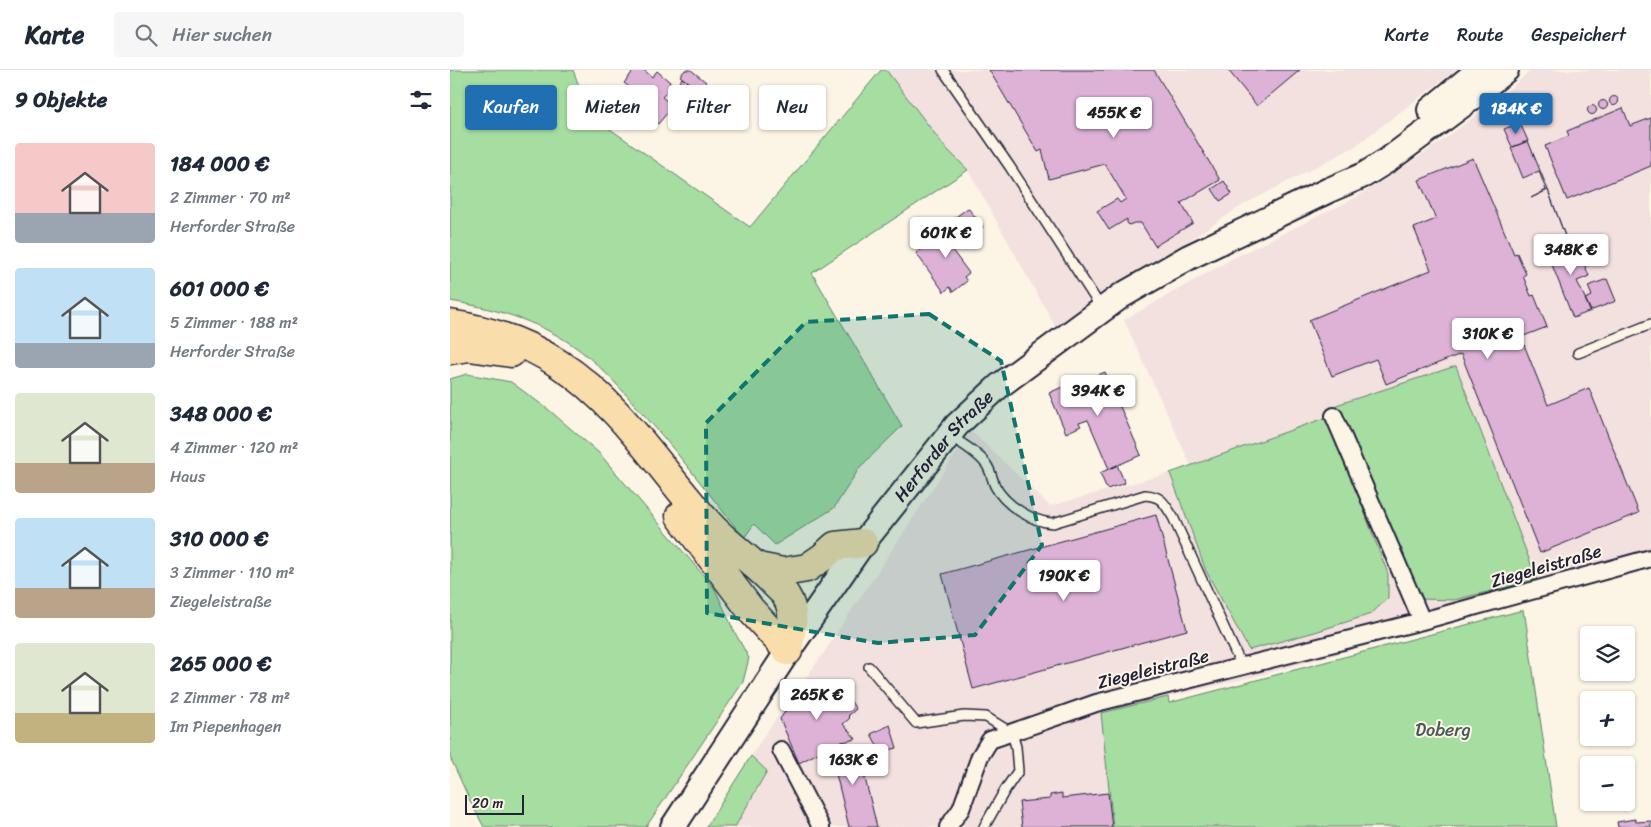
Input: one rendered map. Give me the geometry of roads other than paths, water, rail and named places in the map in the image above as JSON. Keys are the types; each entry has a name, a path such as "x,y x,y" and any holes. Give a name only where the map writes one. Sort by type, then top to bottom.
{"highway":[{"path":"450,324 476,328 514,340 558,363 589,384 630,429 709,525 758,567 786,596 793,615 788,651"},
{"path":"450,350 469,347 508,352 545,368 578,394 622,440 750,609 788,651"},
{"path":"758,567 783,572 807,568 835,546 863,543"}],"main road":[{"name":"Herforder Straße","path":"1329,190 1358,164 1400,135 1478,70"},
{"name":"Herforder Straße","path":"673,827 788,651 863,543 957,425 999,386 1121,296 1189,257 1364,175 1388,160 1506,70"}],"street":[{"path":"1334,416 1422,622"},
{"name":"Ziegeleistraße","path":"948,827 961,809 980,756 990,740 1096,703 1422,622 1651,558"},
{"path":"781,750 821,827"}],"lane":[{"path":"943,70 1010,167 1102,310"},
{"path":"1578,353 1651,324"},
{"path":"949,435 979,456 987,466 995,487 1016,508 1030,518 1043,522 1053,523 1145,495 1156,495 1164,502 1173,517 1242,667"},
{"path":"869,667 916,723 964,716 986,717 1012,732 1016,747 1018,771 984,827"}],"park label":[{"name":"Doberg","path":"1443,730"}]}
